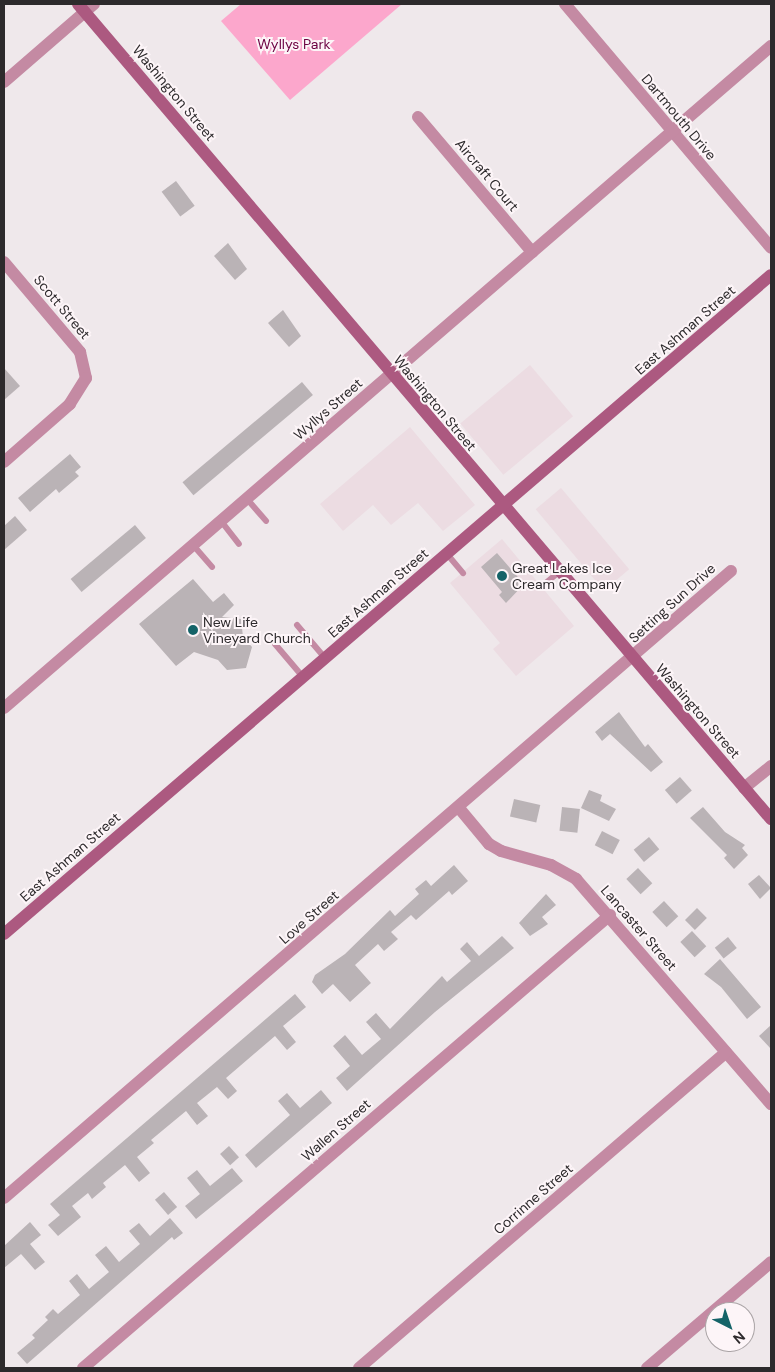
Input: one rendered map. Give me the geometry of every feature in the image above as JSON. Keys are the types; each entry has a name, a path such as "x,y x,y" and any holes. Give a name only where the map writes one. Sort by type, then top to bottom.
{"street":[{"name":"Dartmouth Drive","path":"565,4 771,248"},
{"path":"4,82 86,6"},
{"name":"Washington Street","path":"86,6 502,506 771,819"},
{"name":"Wyllys Street","path":"4,708 771,46"},
{"name":"Aircraft Court","path":"418,118 532,252"},
{"name":"Scott Street","path":"4,262 80,352 86,378 70,404 4,462"},
{"name":"East Ashman Street","path":"4,934 771,276"},
{"name":"Setting Sun Drive","path":"633,658 732,571"},
{"name":"Love Street","path":"4,1198 633,658"},
{"path":"744,788 771,766"},
{"name":"Lancaster Street","path":"459,808 489,844 512,856 564,871 610,915 771,1104"},
{"name":"Wallen Street","path":"83,1368 610,915"},
{"name":"Corrinne Street","path":"359,1368 726,1052"},
{"path":"647,1368 771,1262"}],"lane":[{"path":"247,499 266,521"},
{"path":"221,521 239,544"},
{"path":"193,546 212,567"},
{"path":"447,554 463,573"},
{"path":"541,587 559,572"},
{"path":"297,625 326,658"},
{"path":"275,644 304,677"}],"shaded area":[{"path":"530,365 573,416 503,475 460,423"},
{"path":"410,427 475,505 443,531 418,503 391,525 373,505 343,531 320,504"},
{"path":"561,488 629,569 604,590 536,509"},
{"path":"502,539 574,626 516,676 493,649 500,643 450,583"}],"green space":[{"name":"Wyllys Park","path":"241,4 402,4 290,100 221,21"}],"building":[{"path":"176,181 195,206 180,217 162,192"},
{"path":"228,243 247,269 235,280 214,256"},
{"path":"283,310 301,336 289,347 268,323"},
{"path":"4,368 20,386 4,400"},
{"path":"302,382 313,395 193,495 182,482"},
{"path":"70,454 81,467 75,472 79,476 59,493 56,489 30,512 18,498"},
{"path":"15,516 27,530 4,550 4,526"},
{"path":"135,525 146,538 82,592 71,579"},
{"name":"Great Lakes Ice Cream Company","path":"497,553 524,584 506,603 499,595 502,592 481,567"},
{"name":"New Life Vineyard Church","path":"193,579 213,602 224,593 234,605 222,617 241,619 243,637 252,647 246,668 227,670 218,660 194,652 176,666 139,624"},
{"path":"619,712 645,747 648,744 663,762 651,772 610,734 602,741 595,732"},
{"path":"680,777 692,791 677,804 665,790"},
{"path":"589,790 602,795 600,801 616,809 609,821 581,808"},
{"path":"514,799 540,805 536,823 510,817"},
{"path":"562,807 580,809 577,833 559,831"},
{"path":"703,807 725,832 745,845 742,848 748,855 734,869 724,858 727,855 690,818"},
{"path":"602,831 620,840 613,854 595,845"},
{"path":"649,837 659,849 644,862 634,850"},
{"path":"454,865 468,881 452,895 449,891 416,920 411,915 391,932 398,939 384,951 378,944 355,965 371,983 350,1002 333,984 322,994 312,982 315,975 345,954 390,910 395,916 419,894 415,889 426,880 431,886"},
{"path":"638,868 652,883 641,894 626,879"},
{"path":"759,875 771,888 760,899 748,884"},
{"path":"546,894 556,905 542,917 548,924 530,936 519,923"},
{"path":"664,901 678,916 667,927 652,912"},
{"path":"697,908 707,918 695,930 685,920"},
{"path":"692,931 706,946 695,957 680,942"},
{"path":"502,936 514,948 435,1012 347,1091 336,1078 350,1066 333,1046 345,1035 362,1055 381,1039 366,1022 376,1013 390,1029 442,976 447,982 471,961 460,949 467,942 479,956"},
{"path":"728,937 737,948 724,959 715,948"},
{"path":"720,959 761,1007 747,1019 721,987 704,974"},
{"path":"295,994 306,1007 283,1026 296,1042 287,1050 275,1036 226,1078 237,1091 228,1099 217,1087 197,1103 208,1116 197,1125 186,1111 151,1140 154,1143 137,1157 150,1173 139,1182 125,1165 103,1183 106,1187 92,1199 88,1193 72,1206 81,1217 58,1236 48,1225 60,1215 50,1204"},
{"path":"771,1025 771,1049 759,1036"},
{"path":"321,1090 332,1103 256,1168 245,1155 290,1115 278,1101 287,1093 300,1108"},
{"path":"229,1146 239,1157 230,1165 220,1154"},
{"path":"232,1168 243,1181 196,1219 185,1206 200,1194 187,1178 197,1170 210,1186"},
{"path":"164,1192 177,1207 168,1215 155,1200"},
{"path":"170,1218 183,1233 174,1240 172,1237 27,1364 17,1353 35,1338 32,1335 48,1320 45,1317 53,1309 58,1314 80,1295 69,1281 77,1274 89,1289 109,1272 95,1255 106,1246 119,1262 140,1244 129,1231 139,1223 150,1236"},
{"path":"30,1222 41,1235 30,1244 45,1262 35,1270 21,1254 4,1268 4,1246"}],"place":[{"name":"Great Lakes Ice Cream Company","path":"502,576"},
{"name":"New Life Vineyard Church","path":"193,630"}]}
